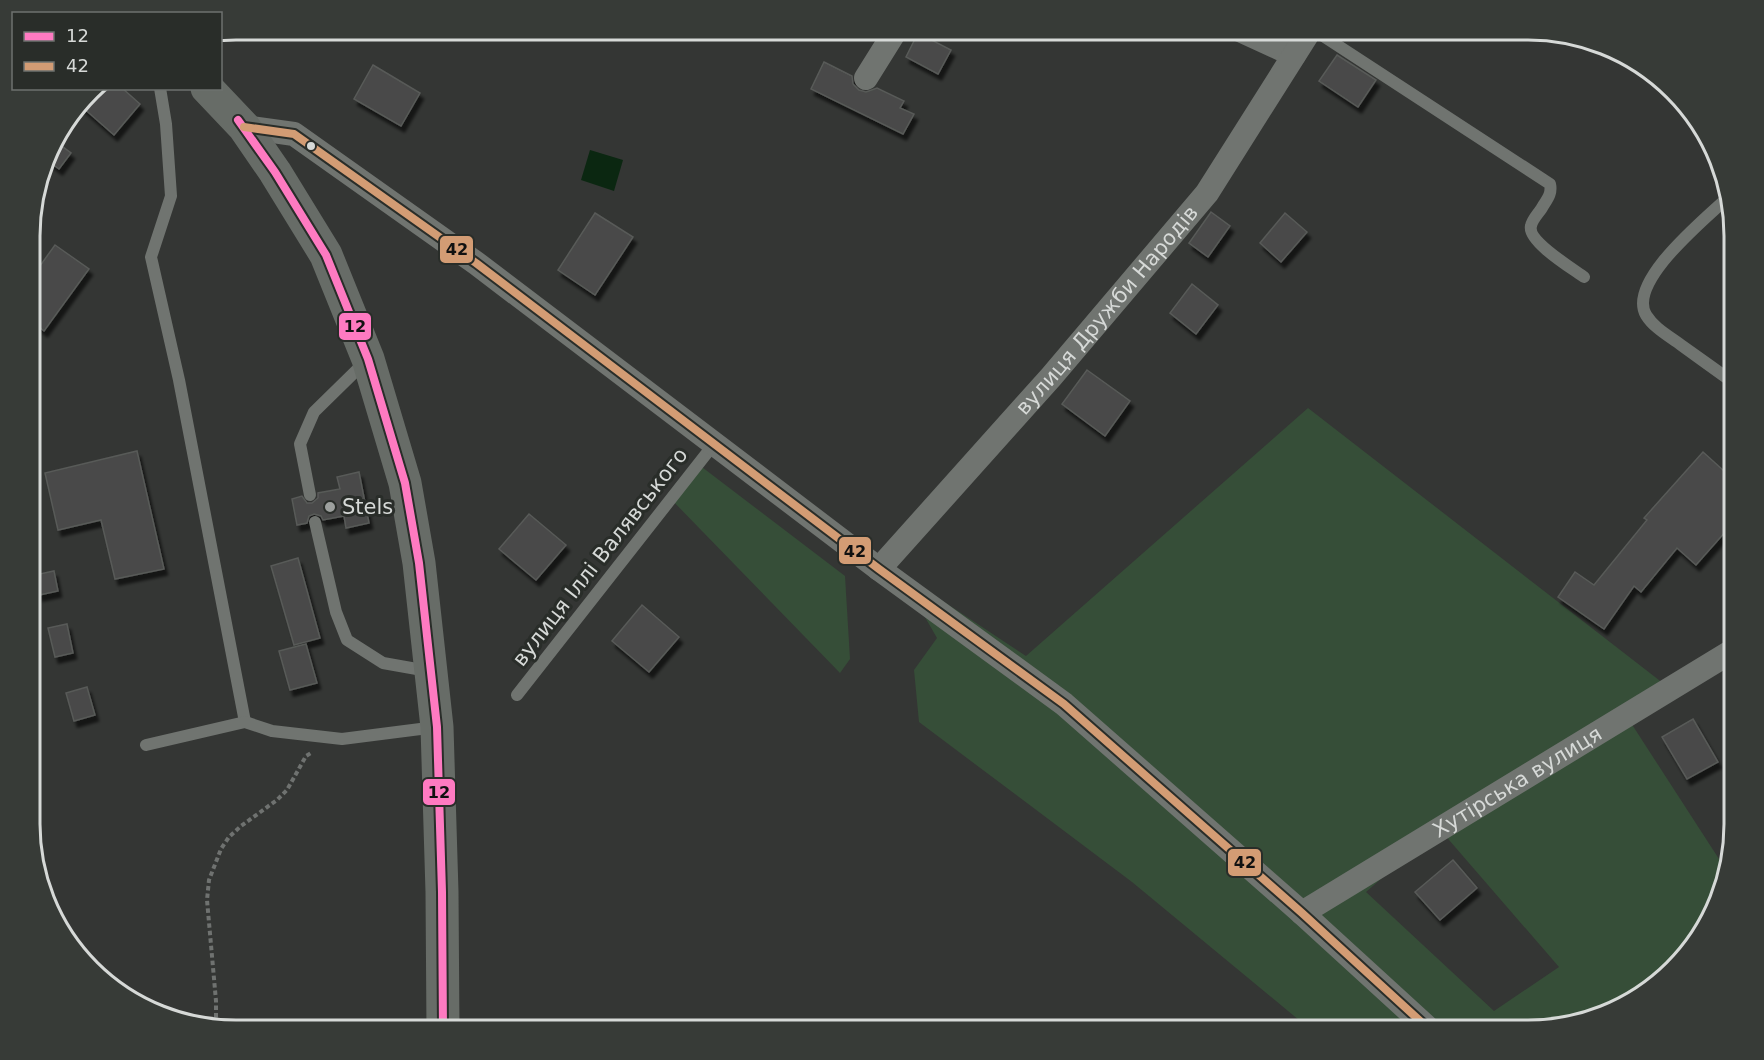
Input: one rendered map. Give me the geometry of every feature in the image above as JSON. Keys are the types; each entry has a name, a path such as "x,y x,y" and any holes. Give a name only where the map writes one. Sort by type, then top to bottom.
{"main road":[{"path":"209,90 244,127 275,172 326,255 368,359 405,483 419,563 437,727 443,1020"}],"street":[{"path":"866,78 889,40"},
{"path":"1262,40 1294,55"},
{"name":"вулиця Дружби Народів","path":"879,569 1050,377 1207,193 1303,40"},
{"path":"244,127 294,134 476,263 879,569 1064,704 1302,913 1418,1019"},
{"name":"Хутірська вулиця","path":"1302,913 1723,657"}],"lane":[{"path":"1330,40 1550,184 1550,196 1531,226 1531,234 1537,242 1584,277"},
{"path":"160,90 166,123 171,196 151,257 179,380 245,722"},
{"path":"1721,204 1667,254 1648,284 1642,299 1646,314 1658,328 1723,375"},
{"path":"310,495 300,444 314,412 368,359"},
{"name":"вулиця Іллі Валявського","path":"517,695 714,444"},
{"path":"315,522 336,612 347,640 383,663 431,671"},
{"path":"146,745 245,722 272,731 342,739 437,727"}],"path":[{"path":"216,1018 207,900 209,880 221,849 229,837 241,826 287,790 306,756 342,739"}],"shaded area":[{"path":"590,150 623,160 614,191 581,180"},
{"path":"1308,408 1677,694 1631,723 1720,858 1709,899 1683,943 1657,971 1636,987 1591,1009 1566,1016 1541,1019 1298,1019 1132,882 919,722 914,670 937,638 899,572 1026,656","holes":["1443,833 1559,967 1494,1011 1366,892 1414,850"]},
{"path":"694,461 845,576 850,659 840,673 667,495"}],"building":[{"path":"914,40 932,40 951,50 938,74 906,57"},
{"path":"1337,55 1376,80 1358,107 1319,81"},
{"path":"824,62 852,76 853,84 859,90 866,92 877,88 904,101 900,108 914,114 903,134 811,89"},
{"path":"373,65 420,93 401,126 354,99"},
{"path":"106,90 124,90 140,104 114,135 86,111"},
{"path":"62,147 71,153 59,169 54,165"},
{"path":"1211,212 1230,226 1208,257 1189,243"},
{"path":"595,213 633,237 595,295 558,270"},
{"path":"1285,213 1307,232 1281,262 1260,243"},
{"path":"55,245 89,269 44,331 40,328 40,266"},
{"path":"1192,284 1218,305 1196,334 1170,313"},
{"path":"1087,370 1130,401 1105,436 1062,404"},
{"path":"137,451 164,569 115,579 101,520 58,530 45,473"},
{"path":"1703,452 1723,470 1723,534 1696,565 1677,548 1641,592 1634,586 1604,629 1558,597 1575,572 1594,585 1647,520 1644,518"},
{"name":"Stels","path":"359,472 369,523 346,528 344,516 323,520 321,516 314,514 309,516 307,523 297,525 292,499 302,496 307,503 312,503 318,498 318,493 340,489 337,477"},
{"path":"529,514 566,545 536,580 499,549"},
{"path":"298,558 320,638 294,645 271,566"},
{"path":"54,571 58,591 40,595 40,574"},
{"path":"642,605 679,637 649,672 612,641"},
{"path":"67,624 73,653 55,657 48,628"},
{"path":"306,644 317,683 290,690 279,651"},
{"path":"87,687 95,715 74,721 66,693"},
{"path":"1693,719 1718,762 1687,779 1662,737"},
{"path":"1453,860 1477,888 1440,920 1415,892"}],"transit line":[{"name":"12","path":"238,120 275,172 326,255 368,359 405,483 419,563 437,727 443,1020"},
{"name":"42","path":"244,127 294,134 476,263 879,569 1064,704 1302,913 1418,1019"}],"place":[{"name":"Stels","path":"330,507"}]}
